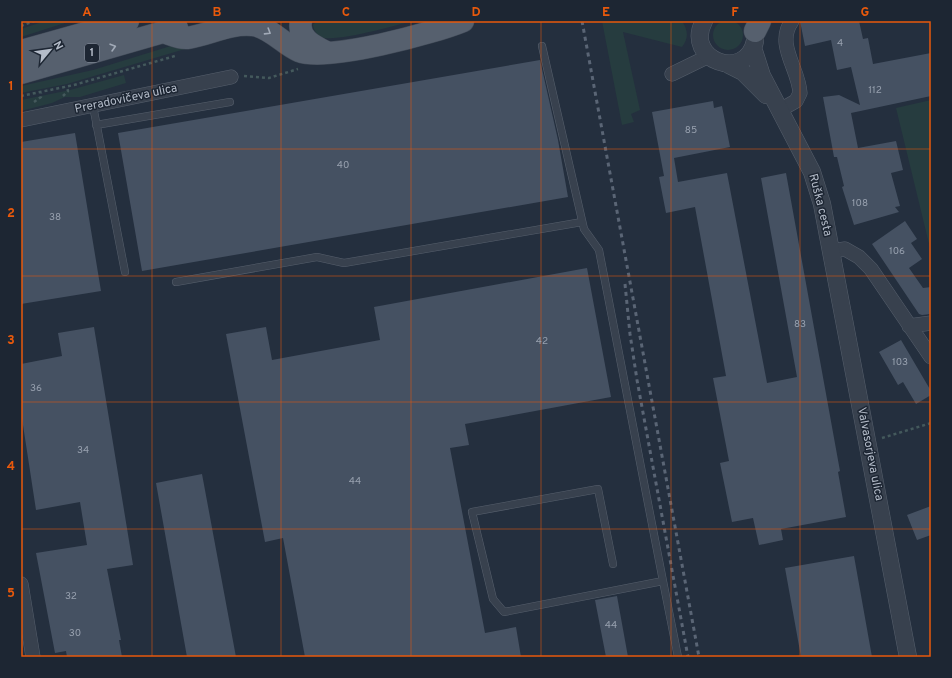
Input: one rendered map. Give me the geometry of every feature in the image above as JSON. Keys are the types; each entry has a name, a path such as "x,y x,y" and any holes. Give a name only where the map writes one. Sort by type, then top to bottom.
{"main road":[{"name":"1","path":"21,51 128,21"},
{"name":"1","path":"21,72 199,21"},
{"path":"301,21 303,35 311,45 327,53"},
{"path":"163,32 186,38 237,24 254,25 300,52 327,53 366,47 437,31 463,21"}],"street":[{"path":"704,21 700,32 700,39 701,45 709,56 743,72 780,110 796,101 800,93 786,46 787,28 792,21"},
{"path":"728,64 740,61 755,30"},
{"name":"Ruška cesta","path":"755,30 762,76 812,172 822,204 831,251 845,249 859,257 871,269 931,357"},
{"path":"672,74 709,56"},
{"name":"Preradovičeva ulica","path":"21,120 232,77"},
{"name":"Valvasorjeva ulica","path":"831,251 908,657"},
{"path":"909,326 931,323"},
{"path":"21,584 28,649"}],"lane":[{"path":"542,46 584,230 599,250 678,657"},
{"path":"96,125 230,102"},
{"path":"93,106 125,272"},
{"path":"176,282 317,257 344,263 582,222"},
{"path":"613,564 598,489 472,512 493,599 504,612 664,581"}],"path":[{"path":"21,26 34,21"},
{"path":"21,96 74,86 177,56"},
{"path":"232,77 268,78 302,67"},
{"path":"880,438 931,423"}],"green space":[{"path":"728,20 739,24 743,35 739,46 728,50 717,46 713,35 717,24"},
{"path":"45,21 71,21 21,37 21,29"},
{"path":"319,21 413,21 352,36 328,38 321,37 315,31 313,24"},
{"path":"602,21 682,21 686,28 687,37 682,47 623,32 640,110 631,114 634,122 622,125"},
{"path":"203,36 229,36 67,84 21,93 21,86 93,70"},
{"path":"124,75 126,83 80,97 65,97 52,103 21,111 21,100 70,90"},
{"path":"931,100 931,252 896,108"}],"building":[{"path":"800,21 859,21 863,39 868,38 873,64 931,53 931,96 851,113 858,148 896,141 903,170 891,173 900,206 895,207 899,212 854,225 842,187 844,186 837,157 834,157 823,97 839,95 860,105 851,67 837,70 831,40 805,46"},
{"path":"540,60 558,140 568,197 142,271 118,133"},
{"path":"713,101 714,108 722,106 730,147 674,158 678,182 727,173 767,383 797,377 761,178 786,173 840,471 838,472 846,517 781,529 783,540 759,545 753,518 732,522 720,463 729,461 713,378 726,376 695,207 666,213 659,177 664,176 652,112"},
{"path":"75,133 101,291 21,304 21,142"},
{"path":"905,221 917,239 911,243 922,259 909,268 923,288 931,287 931,314 919,314 872,244"},
{"path":"587,268 611,397 465,424 469,445 450,448 485,633 516,627 521,657 305,657 283,538 265,542 226,334 266,327 272,360 380,340 374,307"},
{"path":"94,327 133,565 107,569 121,640 119,640 122,657 67,657 66,651 55,653 36,553 87,545 80,502 36,510 21,412 21,364 62,356 58,333"},
{"path":"901,340 931,391 931,395 916,404 903,382 898,385 879,352"},
{"path":"202,474 236,657 187,657 156,483"},
{"path":"931,506 931,535 917,540 907,515"},
{"path":"854,556 872,657 801,657 785,568"},
{"path":"617,596 628,657 606,657 595,600"}],"railway":[{"path":"582,21 699,657"},
{"path":"625,284 630,334 637,380 688,657"}]}
